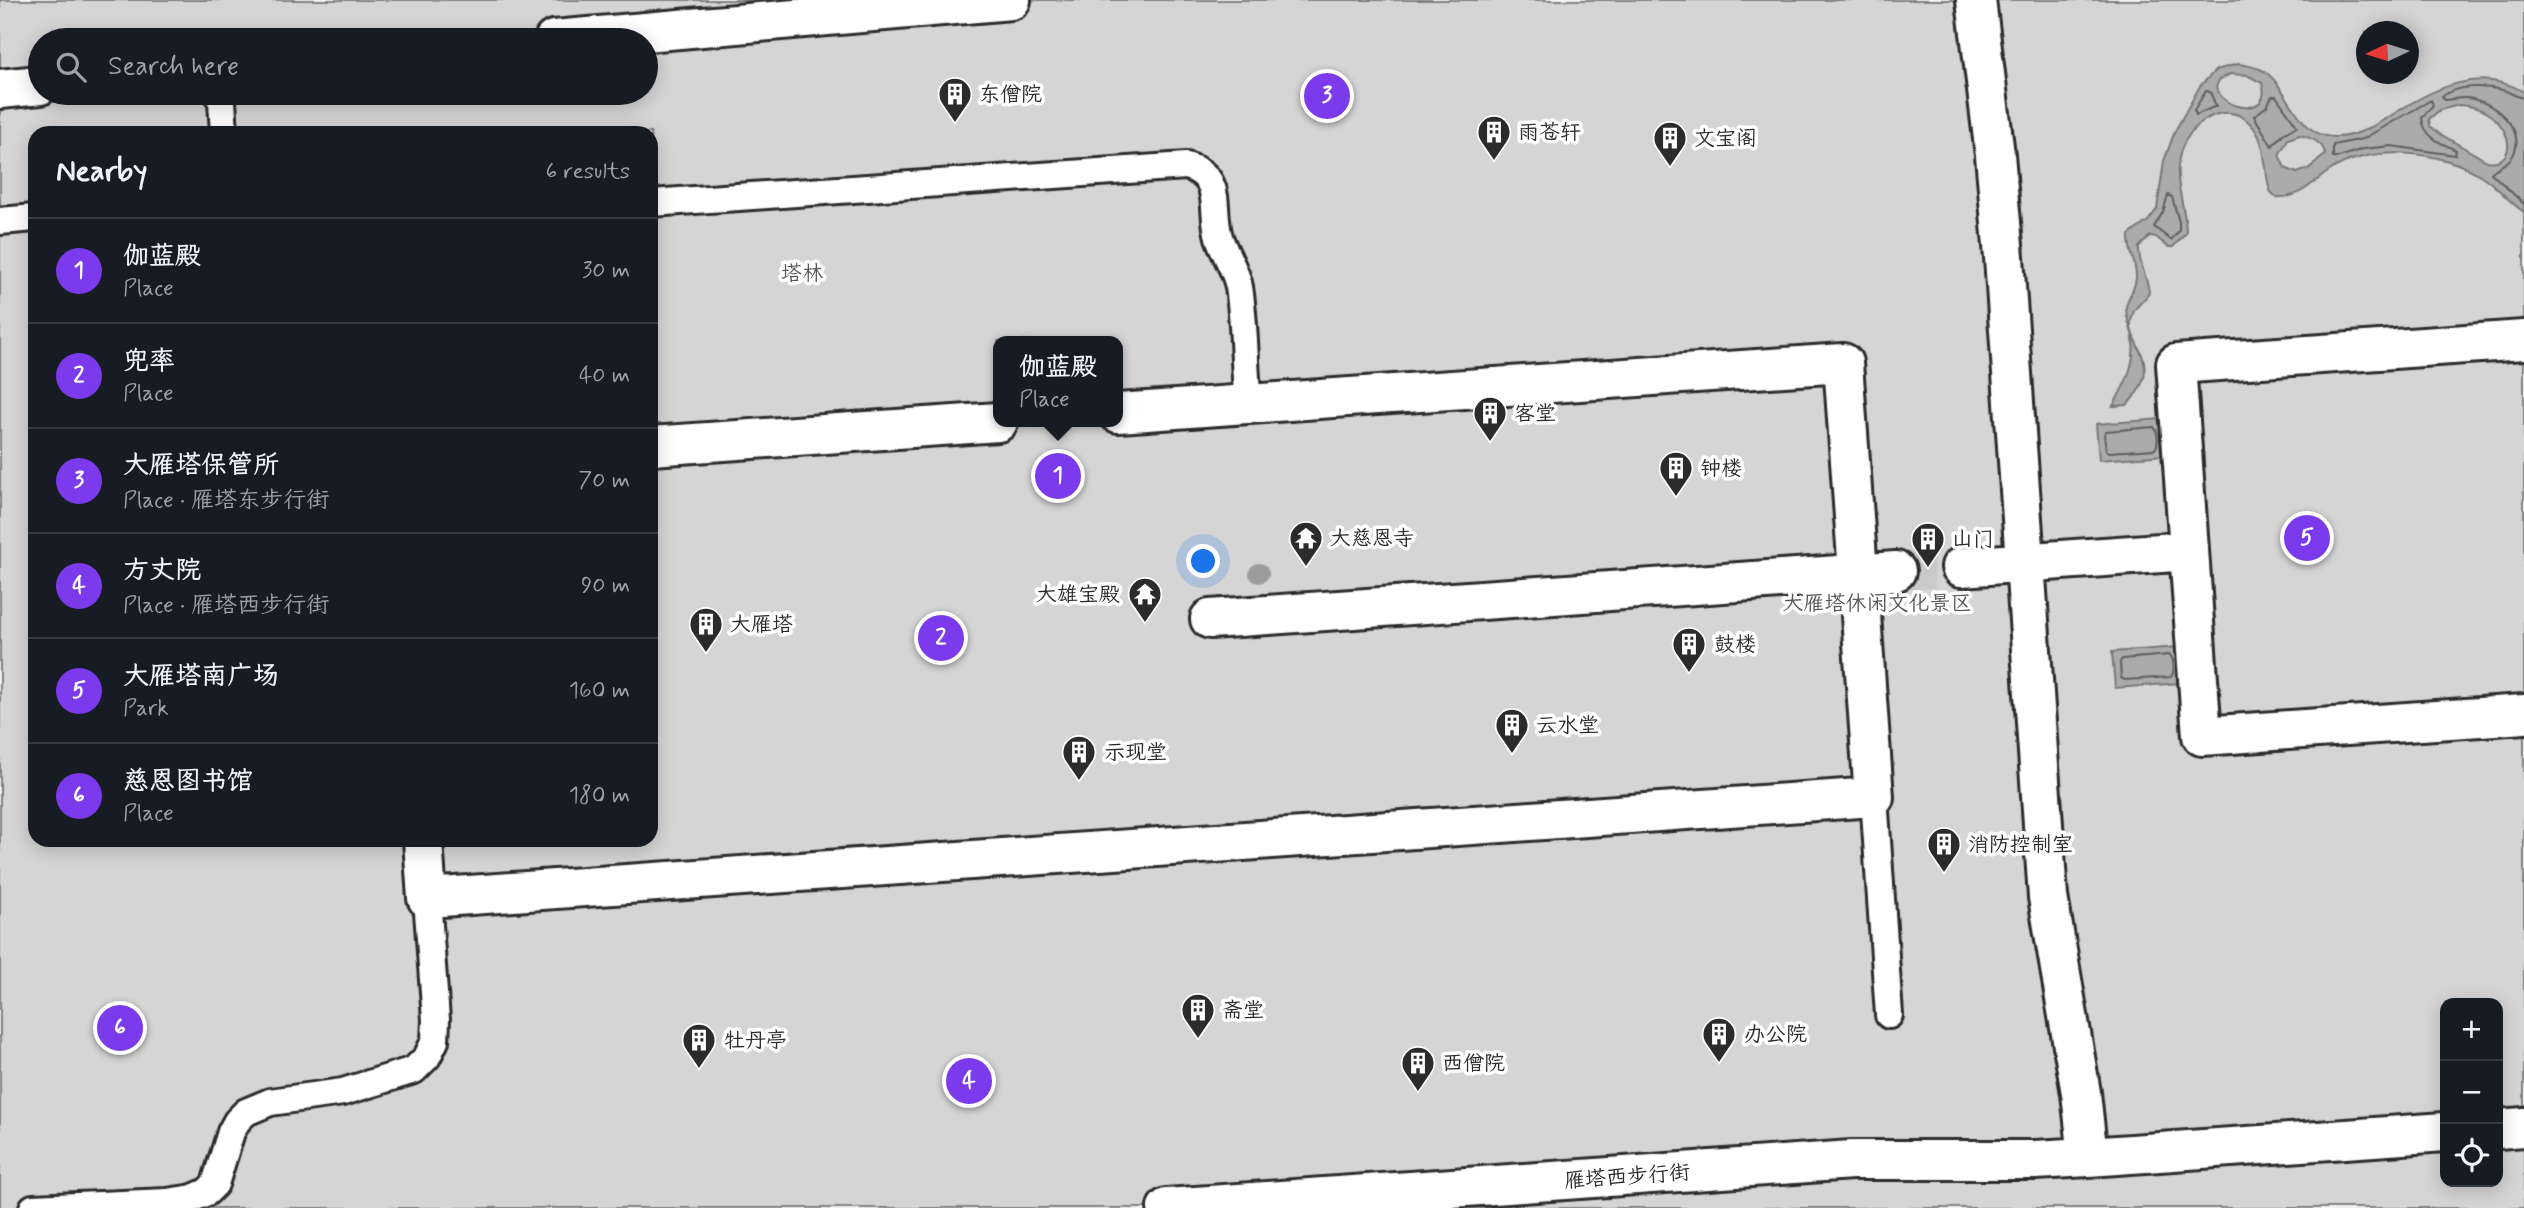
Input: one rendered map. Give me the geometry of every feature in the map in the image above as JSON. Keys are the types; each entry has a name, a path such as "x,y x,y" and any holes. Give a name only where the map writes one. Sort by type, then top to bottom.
{"street":[{"path":"658,31 1011,0"},
{"path":"1976,0 1996,168 2048,897 2081,1093 2088,1157"},
{"path":"0,89 28,86"},
{"path":"2524,340 2176,364 2202,736 2524,714"},
{"path":"423,847 427,898 1874,797 1843,363 1123,413"},
{"path":"658,446 993,422"},
{"path":"1961,567 2189,551"},
{"path":"1210,619 1896,571"},
{"path":"2503,1129 2524,1127"},
{"name":"雁塔西步行街","path":"1167,1208 1263,1205 1852,1160 2035,1160 2440,1132"}],"lane":[{"path":"222,105 224,126"},
{"path":"658,202 1172,167 1193,168 1203,174 1211,184 1218,234 1238,284 1248,404"},
{"path":"0,221 28,219"},
{"path":"1874,797 1889,1015"},
{"path":"33,1208 167,1202 193,1198 207,1192 215,1184 231,1132 246,1112 270,1102 343,1092 415,1070 427,1057 435,1041 436,1020 427,898"}],"green space":[{"name":"大雁塔休闲文化景区","path":"0,0 2524,0 2524,1208 0,1208"}],"water":[{"path":"2238,64 2264,71 2312,130 2336,137 2367,129 2425,96 2457,83 2490,81 2507,84 2524,92 2524,212 2483,177 2467,168 2427,156 2406,154 2363,157 2344,163 2291,196 2276,197 2270,191 2263,151 2254,128 2244,118 2232,113 2220,113 2209,118 2190,134 2179,158 2178,177 2186,233 2173,247 2168,247 2156,237 2150,236 2139,247 2149,293 2134,311 2131,323 2132,333 2144,363 2144,375 2139,389 2127,405 2113,406 2133,357 2133,339 2126,308 2136,277 2129,235 2148,221 2157,209 2164,161 2175,131 2200,86 2216,70","holes":["2230,74 2247,75 2262,83 2263,94 2260,102 2254,106 2236,106 2220,95 2216,87 2219,80","2459,105 2477,108 2491,115 2506,136 2506,155 2499,160 2487,161 2442,135 2430,126 2429,119 2440,110","2300,135 2312,139 2320,144 2325,155 2308,169 2297,173 2285,168 2279,155 2288,139"]},
{"path":"2162,419 2165,455 2099,460 2096,424"},
{"path":"2178,647 2181,683 2115,688 2112,652"}],"tunnel":[{"path":"1896,571 1961,567"}],"place":[{"name":"大雁塔保管所","path":"1327,96"},
{"name":"东僧院","path":"955,124"},
{"name":"雨苍轩","path":"1494,162"},
{"name":"文宝阁","path":"1670,168"},
{"name":"客堂","path":"1490,443"},
{"name":"伽蓝殿","path":"1058,476"},
{"name":"钟楼","path":"1676,498"},
{"name":"大雁塔南广场","path":"2307,538"},
{"name":"大慈恩寺","path":"1306,568"},
{"name":"山门","path":"1928,569"},
{"name":"大雄宝殿","path":"1145,624"},
{"name":"兜率","path":"941,638"},
{"name":"大雁塔","path":"706,654"},
{"name":"鼓楼","path":"1689,674"},
{"name":"云水堂","path":"1512,755"},
{"name":"示现堂","path":"1079,782"},
{"name":"消防控制室","path":"1944,874"},
{"name":"慈恩图书馆","path":"120,1028"},
{"name":"斋堂","path":"1198,1040"},
{"name":"办公院","path":"1719,1064"},
{"name":"牡丹亭","path":"699,1070"},
{"name":"方丈院","path":"969,1081"},
{"name":"西僧院","path":"1418,1093"}],"park label":[{"name":"塔林","path":"802,273"}]}
